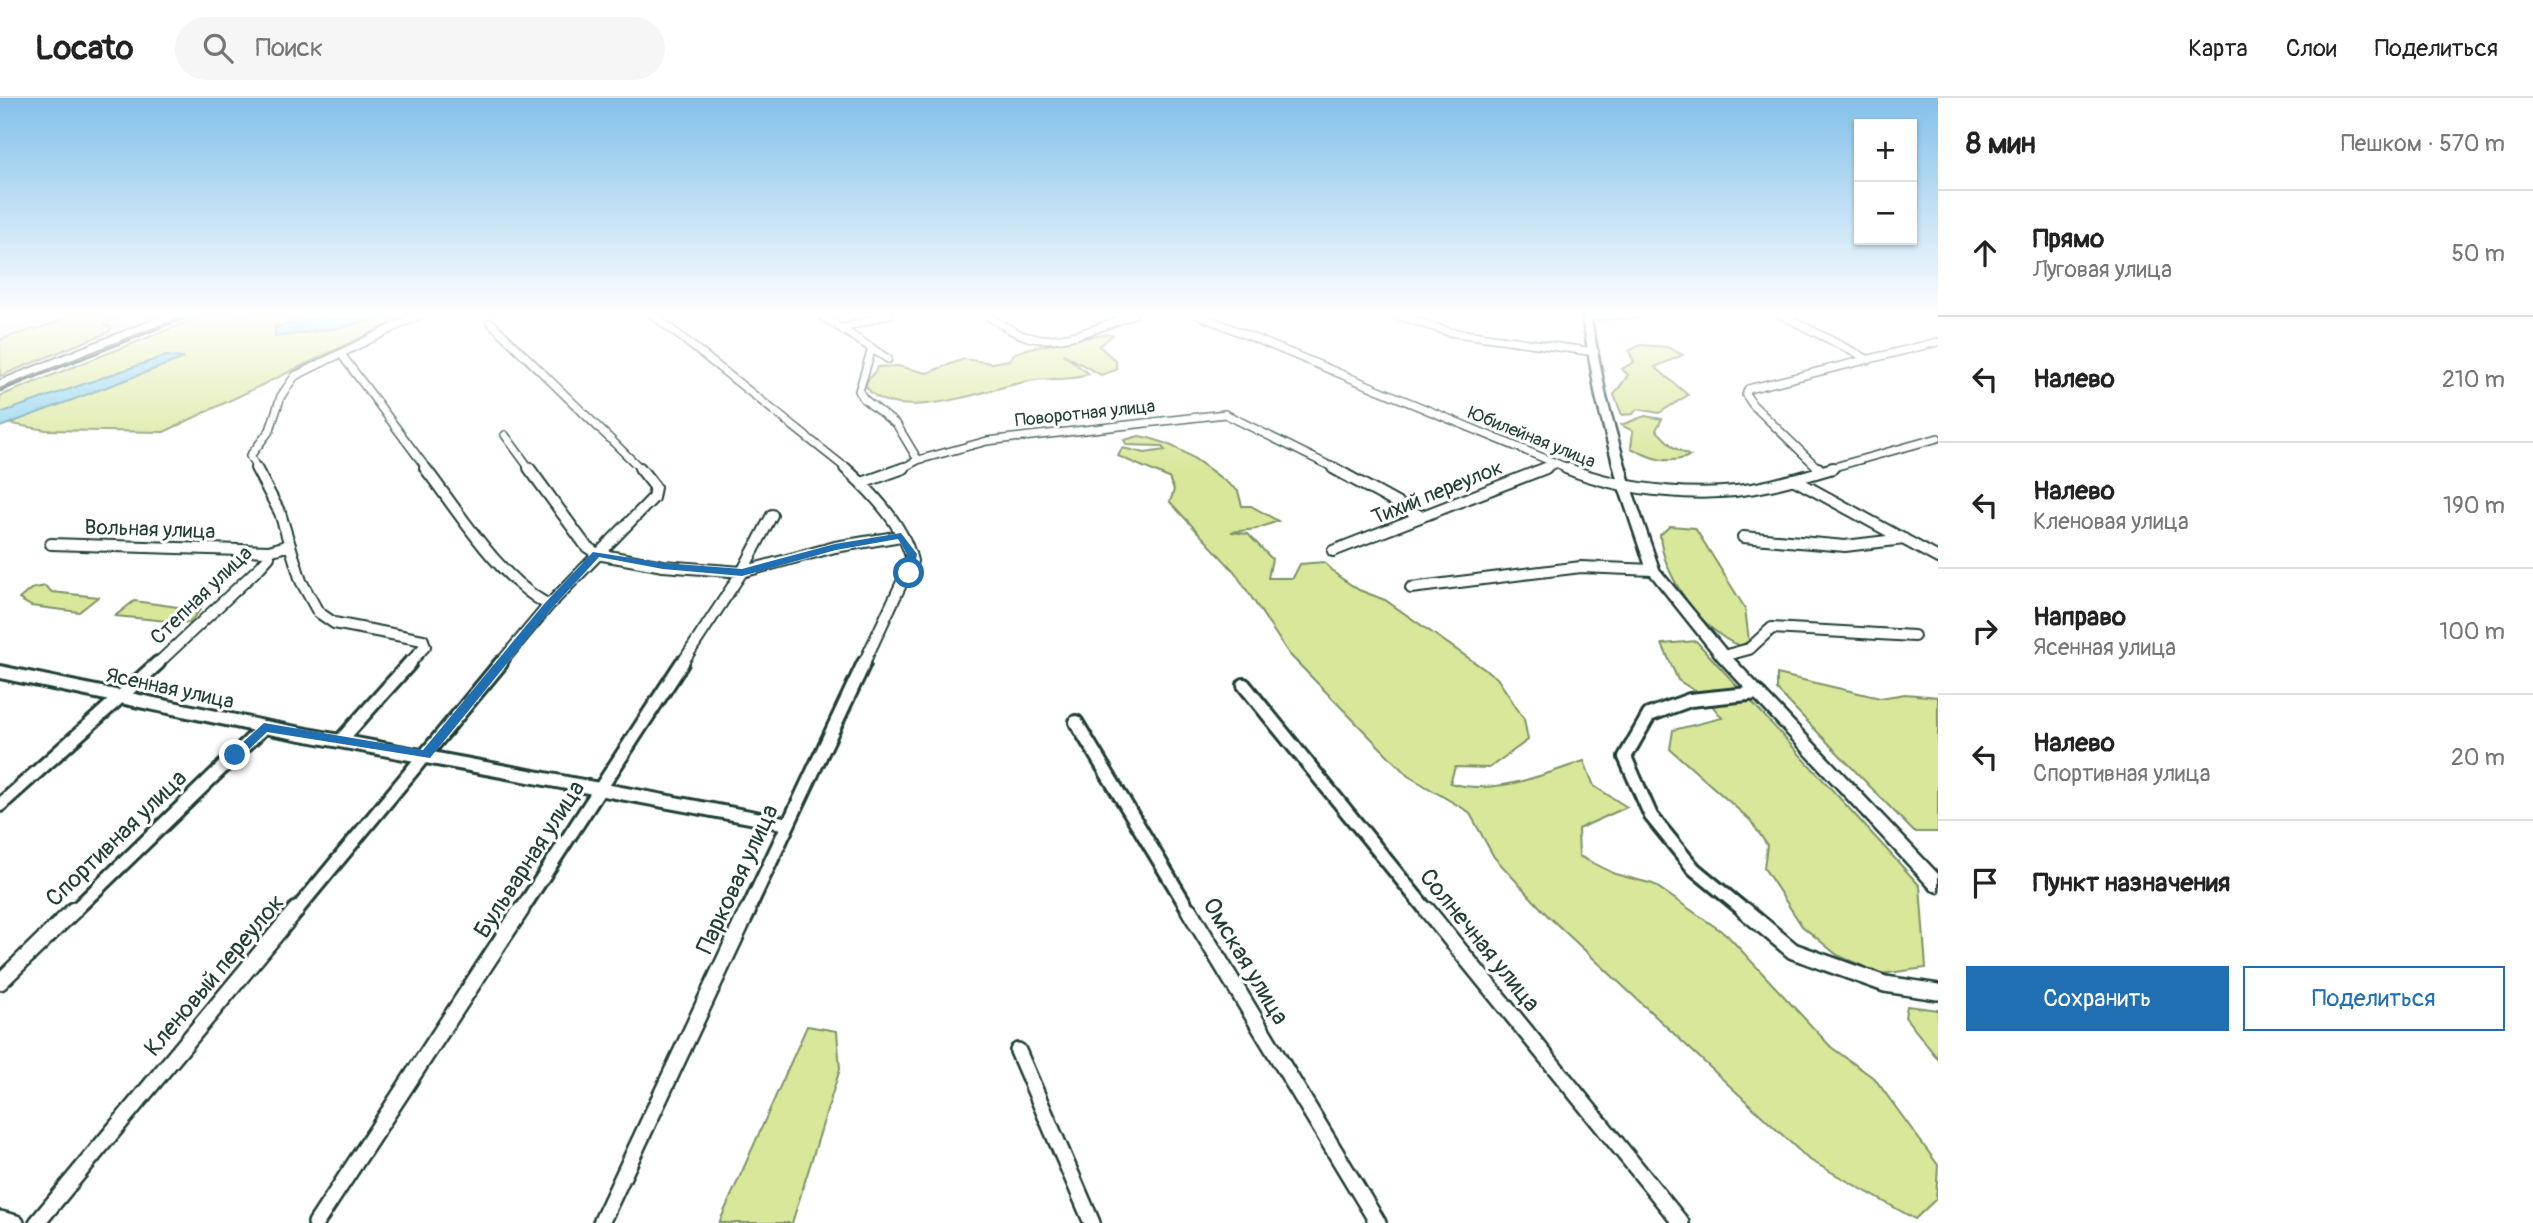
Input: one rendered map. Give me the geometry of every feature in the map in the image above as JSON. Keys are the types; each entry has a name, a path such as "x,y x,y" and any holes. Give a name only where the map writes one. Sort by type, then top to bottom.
{"street":[{"path":"0,384 44,366"},
{"path":"315,366 295,376 282,389 269,432 253,447 250,456 280,513 301,581 318,612 327,621 413,637 424,640 425,646 341,740"},
{"path":"350,366 441,490 524,592 549,605"},
{"name":"Кленовый переулок","path":"37,1223 549,605 653,498 655,486 641,469 536,366"},
{"path":"505,435 586,546 597,554 663,566 742,572 835,547 901,536 862,483 717,366"},
{"path":"866,366 859,391 864,399 897,425 918,460"},
{"name":"Юбилейная улица","path":"1320,366 1553,465 1625,487 1741,490 1793,479 1938,438"},
{"path":"1596,366 1597,382 1625,487 1653,570 1723,656 1938,885"},
{"path":"1821,471 1746,395 1748,389 1842,366"},
{"name":"Поворотная улица","path":"862,483 900,470 918,460 987,441 1224,414 1321,461 1420,516"},
{"name":"Тихий переулок","path":"1333,551 1553,465"},
{"path":"1793,479 1936,556"},
{"name":"Бульварная улица","path":"316,1223 602,790 742,572 772,515"},
{"name":"Парковая улица","path":"601,1223 909,573 912,554 901,536"},
{"path":"1743,537 1848,545 1882,544 1904,539"},
{"name":"Вольная улица","path":"51,544 269,551 290,545"},
{"name":"Степная улица","path":"0,805 122,697 260,566 269,557 269,551"},
{"path":"1411,588 1581,567 1653,570"},
{"path":"1723,656 1749,649 1772,628 1914,636"},
{"name":"Ясенная улица","path":"0,672 264,727 788,824"},
{"name":"Солнечная улица","path":"1244,685 1681,1223"},
{"path":"1758,693 1690,700 1649,715 1625,757 1651,816 1694,869 1793,951 1885,984 1938,992"},
{"name":"Омская улица","path":"1076,722 1378,1223"},
{"name":"Спортивная улица","path":"0,982 264,727"},
{"path":"1018,1051 1091,1223"},
{"path":"0,1219 16,1223"}],"shaded area":[{"path":"0,366 39,366 0,382"}],"green space":[{"path":"0,366 24,366 0,376"},
{"path":"74,366 301,366 164,432 46,430 0,422 0,396"},
{"path":"900,366 927,373 944,366 1079,366 1089,374 1017,383 971,396 920,405 897,404 878,398 865,385 878,367"},
{"path":"1086,366 1116,366 1116,370 1101,375"},
{"path":"1626,366 1656,366 1688,395 1659,413 1637,409 1633,414 1622,415 1614,395 1628,375 1622,369"},
{"path":"1645,416 1662,419 1656,430 1673,447 1690,456 1660,460 1631,448 1633,431 1621,425"},
{"path":"1139,436 1167,444 1192,457 1238,491 1242,506 1251,506 1278,521 1256,529 1231,532 1248,534 1272,559 1268,578 1293,578 1300,564 1324,562 1338,576 1359,590 1385,600 1497,678 1524,719 1528,740 1489,768 1455,767 1450,783 1484,787 1501,785 1535,778 1584,761 1594,786 1627,807 1578,829 1579,856 1615,874 1653,884 1727,935 1831,1047 1875,1079 1938,1165 1936,1199 1915,1219 1808,1159 1548,916 1494,857 1469,812 1408,776 1289,654 1234,571 1170,502 1174,490 1169,478 1118,456 1122,448 1145,453 1165,450 1161,446 1127,445 1124,440"},
{"path":"1670,526 1695,528 1745,608 1749,641 1740,646 1726,639 1712,629 1687,601 1676,584 1662,551 1660,535"},
{"path":"45,586 52,592 98,597 79,612 31,606 19,599 31,589"},
{"path":"134,601 200,610 189,623 115,616"},
{"path":"1696,641 1920,886 1926,968 1881,974 1837,955 1802,926 1764,868 1767,845 1750,820 1670,749 1673,730 1722,718 1706,698 1678,680 1662,644"},
{"path":"1777,674 1880,698 1905,694 1938,697 1938,832 1914,832 1777,690"},
{"path":"1907,1006 1938,1010 1938,1059 1905,1017"},
{"path":"807,1026 837,1031 840,1069 792,1223 719,1223"}],"water":[{"path":"135,366 161,366 0,427 0,413"}],"railway":[{"path":"0,391 62,366"}],"route":[{"path":"235,755 264,727 426,755 549,605 597,554 663,566 742,572 835,547 901,536 912,554 909,573"}]}
